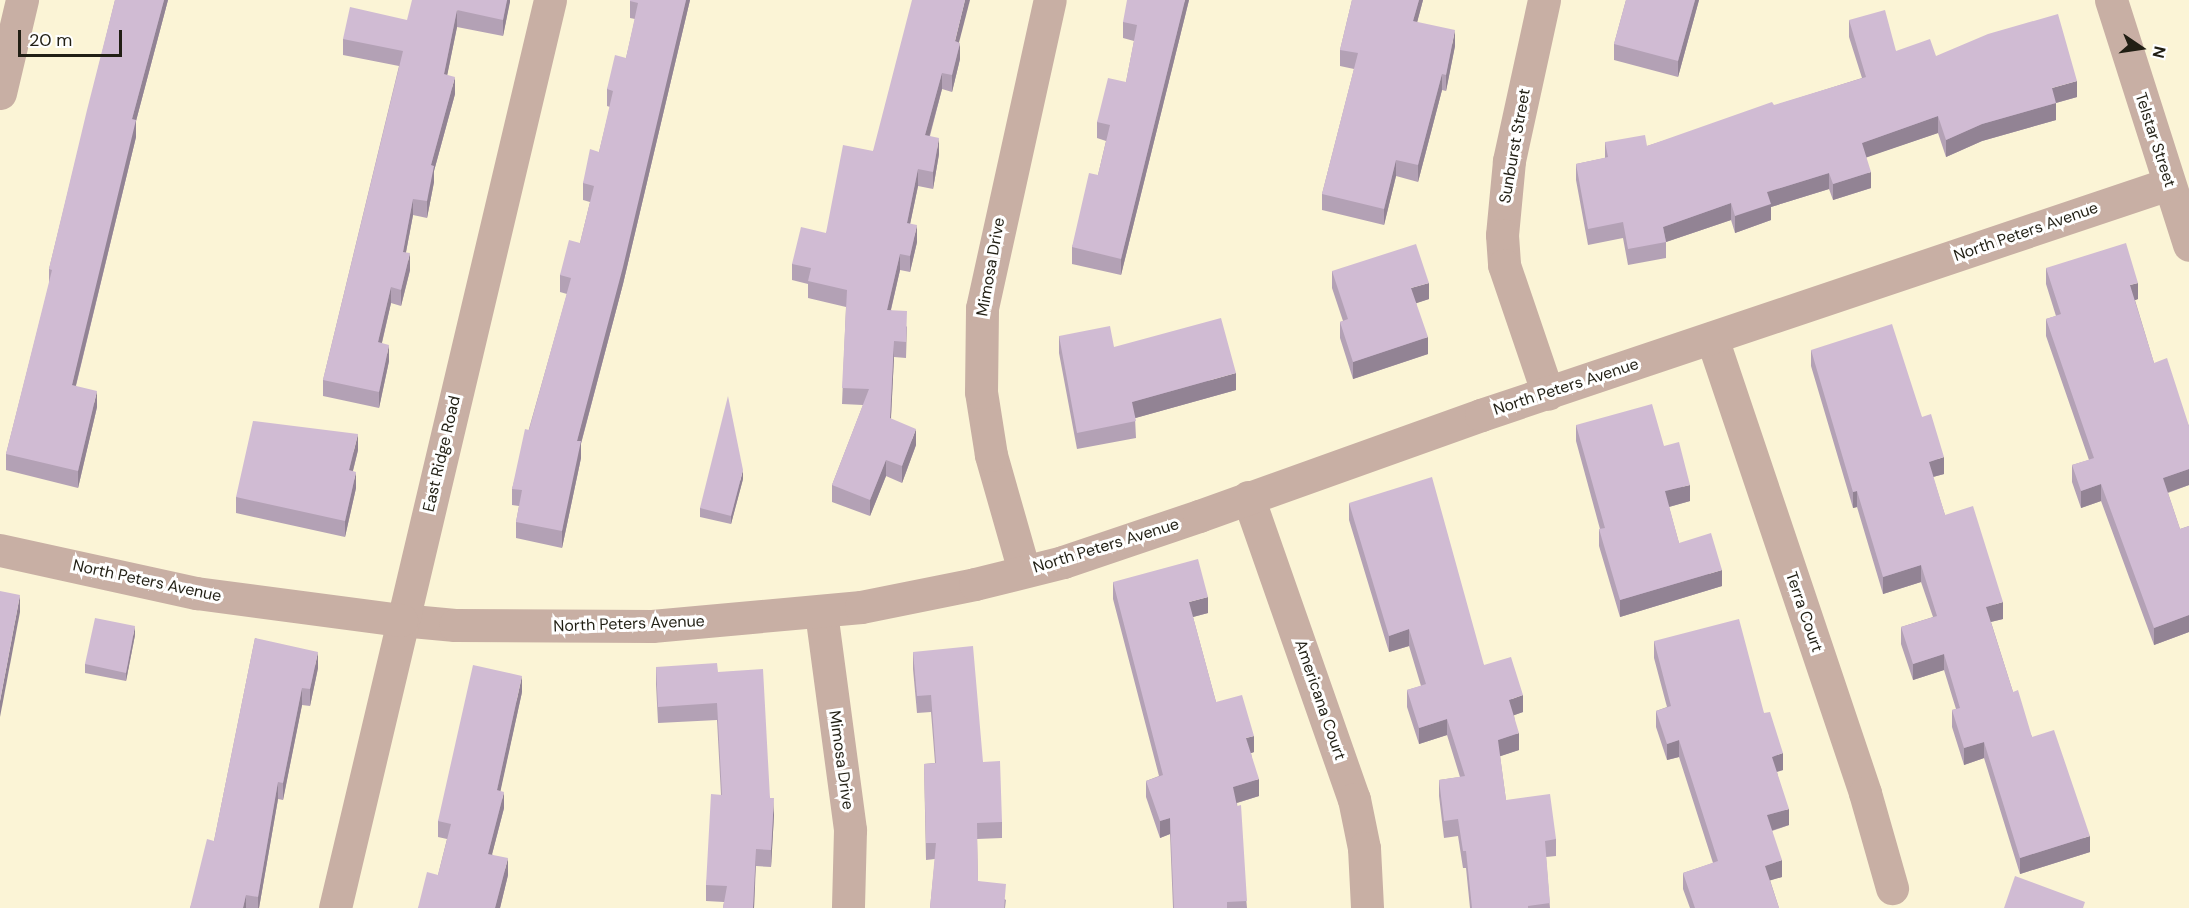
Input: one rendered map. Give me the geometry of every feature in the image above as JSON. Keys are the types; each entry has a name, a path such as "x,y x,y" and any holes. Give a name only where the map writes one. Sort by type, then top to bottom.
{"street":[{"path":"0,93 22,0"},
{"name":"East Ridge Road","path":"335,908 401,620 550,0"},
{"name":"Mimosa Drive","path":"1024,571 992,455 982,403 982,308 1050,0"},
{"name":"Sunburst Street","path":"1544,0 1509,161 1502,235 1504,265 1548,394"},
{"name":"Telstar Street","path":"2111,0 2189,245"},
{"name":"North Peters Avenue","path":"0,550 196,593 454,625 652,626 821,612 884,603 1063,562 1548,394 2168,184"},
{"name":"Terra Court","path":"1712,338 1865,793 1892,888"},
{"name":"Americana Court","path":"1248,497 1353,799 1364,848 1367,908"},
{"name":"Mimosa Drive","path":"821,612 850,830 848,908"}],"building":[{"path":"115,0 164,0 132,119 136,120 72,385 97,391 78,471 6,454"},
{"path":"412,0 507,0 503,20 457,10 444,74 455,77 431,165 434,166 427,201 413,199 403,252 410,253 401,290 391,287 378,342 389,345 379,392 323,380 403,51 343,39 350,7 407,20"},
{"path":"630,0 686,0 623,267 577,441 581,441 562,531 516,522 522,490 512,489 525,429 529,430 571,278 560,275 569,240 580,243 594,186 583,183 590,149 599,152 613,91 607,89 615,55 626,58 638,3"},
{"path":"912,0 965,0 955,41 960,43 952,75 942,73 925,135 939,138 933,172 918,169 907,223 917,225 910,256 900,254 887,310 907,311 906,342 894,341 890,418 916,429 902,466 886,460 870,500 832,485 869,389 842,388 847,290 808,281 811,268 792,264 801,227 826,233 843,145 873,151"},
{"path":"1127,0 1185,0 1121,259 1072,247 1089,173 1098,175 1110,125 1097,122 1108,78 1126,82 1137,25 1123,22"},
{"path":"1352,0 1419,0 1413,21 1455,30 1446,75 1442,74 1418,165 1396,160 1384,209 1322,194 1358,53 1340,50"},
{"path":"1626,0 1695,0 1678,61 1614,44"},
{"path":"1885,10 1896,51 1930,39 1936,56 1988,34 2058,14 2077,81 2052,88 2056,103 1982,124 1946,140 1938,116 1862,143 1871,172 1833,184 1829,173 1767,192 1771,204 1735,216 1731,203 1663,227 1666,242 1628,249 1623,222 1588,229 1576,164 1608,157 1605,142 1645,135 1647,146 1772,102 1774,105 1866,77 1849,20"},
{"path":"2126,243 2138,283 2130,285 2154,363 2167,358 2189,426 2189,469 2163,478 2180,529 2189,526 2189,615 2154,628 2101,484 2081,491 2072,465 2094,458 2046,319 2061,314 2046,268"},
{"path":"1416,244 1429,283 1411,288 1428,337 1353,362 1340,322 1348,319 1332,271"},
{"path":"1221,318 1236,373 1132,402 1136,421 1077,433 1059,336 1110,326 1114,347"},
{"path":"1892,324 1922,417 1931,414 1944,457 1929,462 1945,515 1973,506 2003,602 1986,607 2013,692 2018,690 2032,737 2054,730 2090,836 2020,858 1984,742 1964,748 1952,710 1960,708 1944,654 1913,664 1901,627 1937,616 1921,565 1883,577 1857,491 1853,492 1811,350"},
{"path":"728,396 743,470 731,516 700,508"},
{"path":"1652,404 1664,446 1679,442 1690,485 1665,491 1679,543 1711,533 1722,570 1620,600 1599,529 1605,528 1576,425"},
{"path":"253,421 358,434 349,470 356,472 345,521 236,497"},
{"path":"1432,477 1484,665 1511,657 1523,695 1509,700 1519,733 1498,740 1506,800 1550,794 1556,839 1545,841 1550,903 1528,906 1528,908 1472,908 1466,851 1463,851 1458,819 1444,821 1439,780 1465,776 1447,719 1419,728 1407,690 1426,684 1409,629 1389,636 1349,503"},
{"path":"1198,559 1208,597 1189,602 1216,702 1242,695 1254,736 1246,738 1259,779 1233,787 1237,806 1241,805 1247,901 1227,902 1227,908 1174,908 1170,818 1160,821 1146,781 1163,775 1113,582"},
{"path":"0,591 20,595 0,701"},
{"path":"95,618 135,626 126,673 85,664"},
{"path":"1739,619 1764,713 1770,712 1783,753 1772,757 1789,809 1767,815 1782,860 1765,866 1779,908 1695,908 1683,873 1718,861 1679,740 1667,744 1656,711 1671,706 1654,641"},
{"path":"255,638 318,652 310,689 302,688 283,783 278,782 258,897 246,895 243,908 190,908 207,839 214,841"},
{"path":"973,646 983,762 1000,761 1002,822 977,823 978,881 1006,884 1004,908 930,908 936,843 926,843 924,764 936,763 931,695 917,696 913,652"},
{"path":"717,663 718,672 763,669 770,798 774,798 771,850 756,849 753,908 723,908 727,886 706,885 711,794 722,795 717,703 658,707 656,667"},
{"path":"473,665 522,676 497,790 504,792 488,854 508,858 495,908 418,908 427,872 438,875 451,824 438,821"},
{"path":"2015,876 2085,902 2083,908 2004,908"}]}
